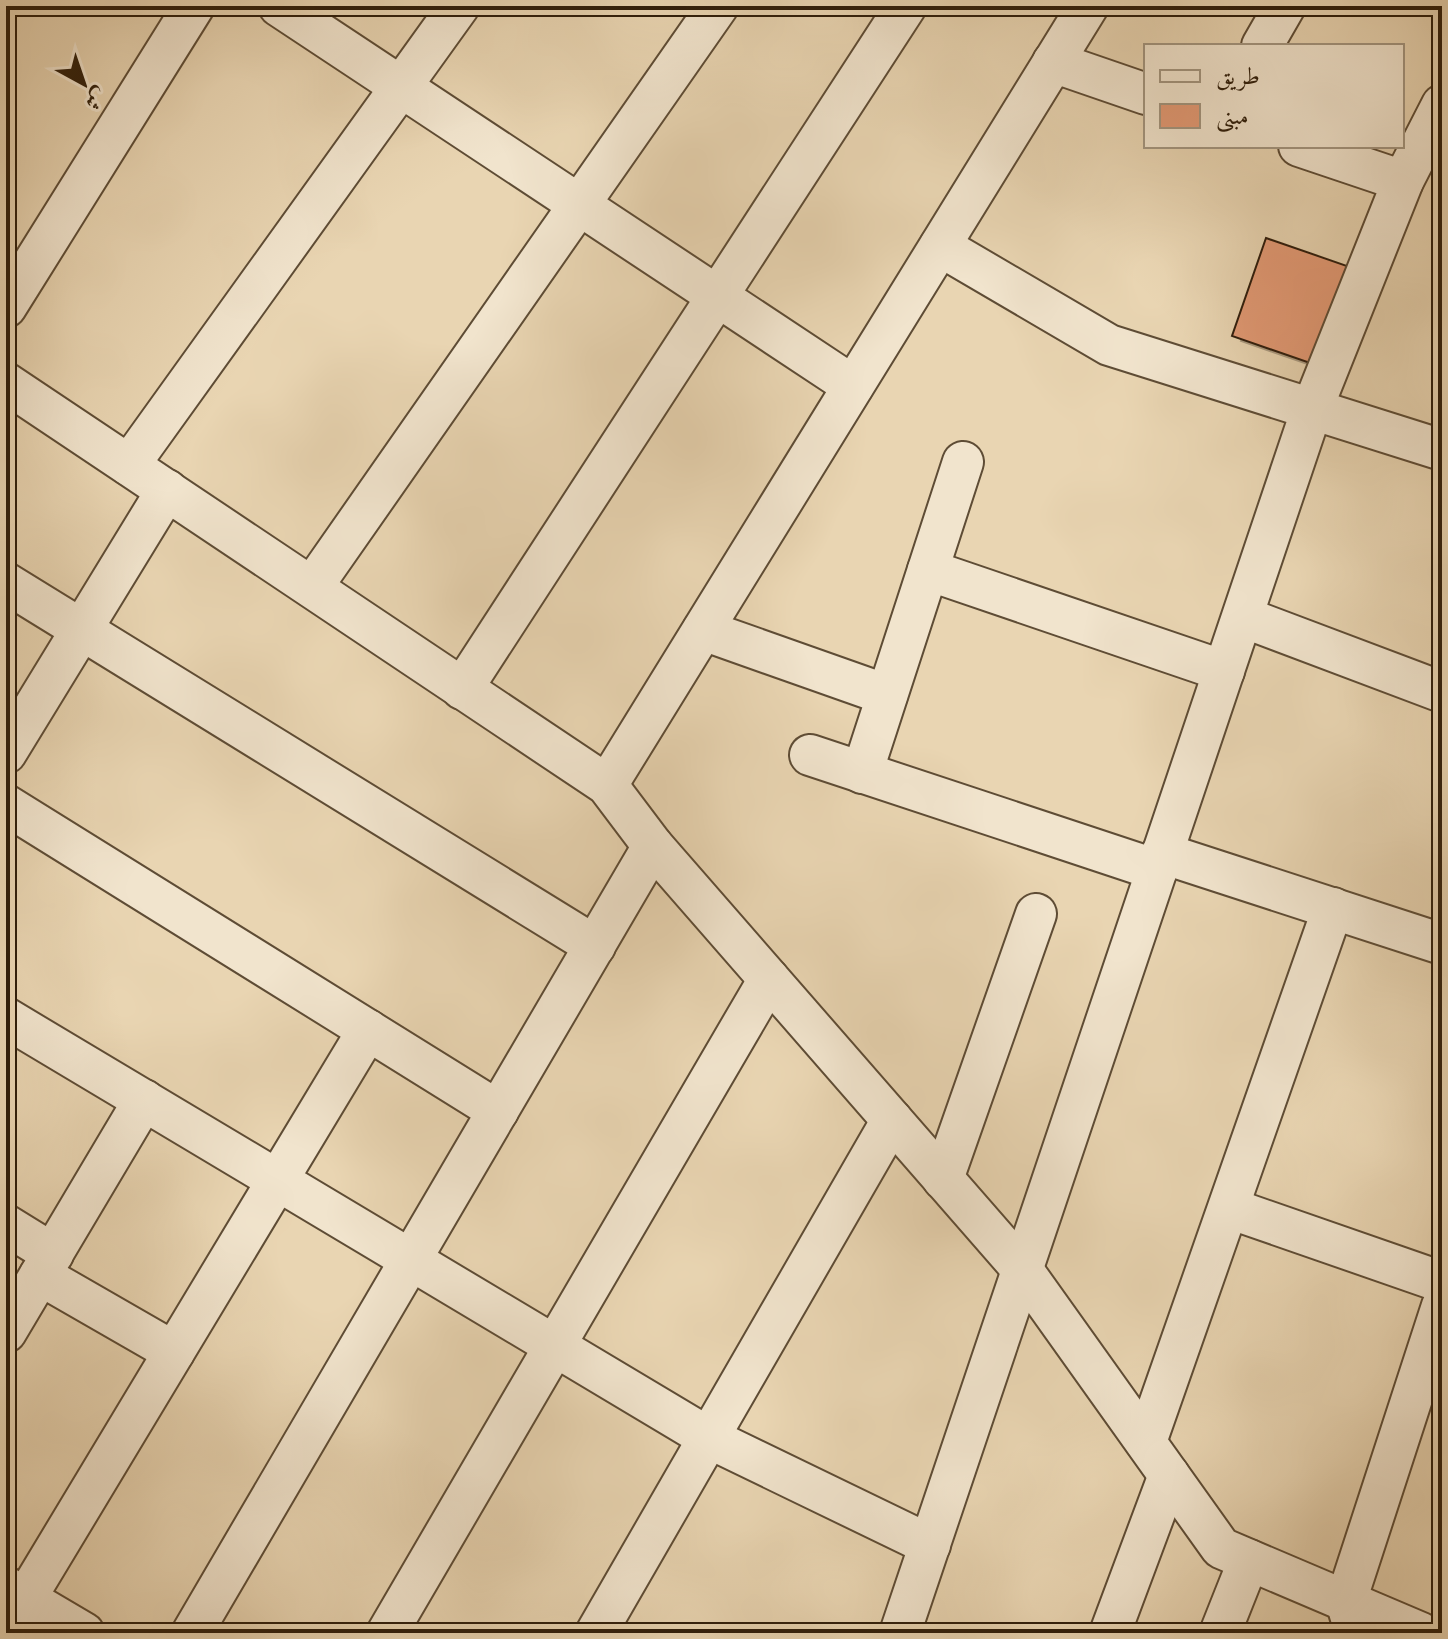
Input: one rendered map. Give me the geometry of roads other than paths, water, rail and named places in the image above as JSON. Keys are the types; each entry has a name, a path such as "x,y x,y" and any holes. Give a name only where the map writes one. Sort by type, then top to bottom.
{"street":[{"path":"6,307 194,6"},
{"path":"279,6 853,386"},
{"path":"129,465 459,6"},
{"path":"312,587 718,6"},
{"path":"462,689 906,6"},
{"path":"607,785 1088,6"},
{"path":"1263,44 1285,6"},
{"path":"1053,62 1144,93"},
{"path":"900,1633 1312,409 1403,181 1442,105"},
{"path":"1305,148 1403,181"},
{"path":"940,246 1109,345 1442,450"},
{"path":"6,383 607,785 653,846 1022,1269 1221,1548 1249,1560 1350,1617 1421,1633"},
{"path":"862,773 963,462"},
{"path":"6,753 167,490"},
{"path":"928,570 1224,671"},
{"path":"6,583 595,946"},
{"path":"1243,617 1442,692"},
{"path":"703,630 887,695"},
{"path":"810,755 1159,862 1333,908 1442,944"},
{"path":"6,805 498,1111"},
{"path":"192,1633 653,846"},
{"path":"1146,1442 1333,908"},
{"path":"943,1179 1036,914"},
{"path":"387,1633 769,979"},
{"path":"6,1018 709,1438 930,1545"},
{"path":"84,1633 13,1614 368,1030"},
{"path":"6,1332 144,1100"},
{"path":"596,1633 892,1120"},
{"path":"1229,1208 1442,1282"},
{"path":"6,1225 46,1265 174,1352"},
{"path":"1350,1617 1427,1403 1442,1306"},
{"path":"1110,1633 1169,1475"},
{"path":"1220,1633 1249,1560"}]}
